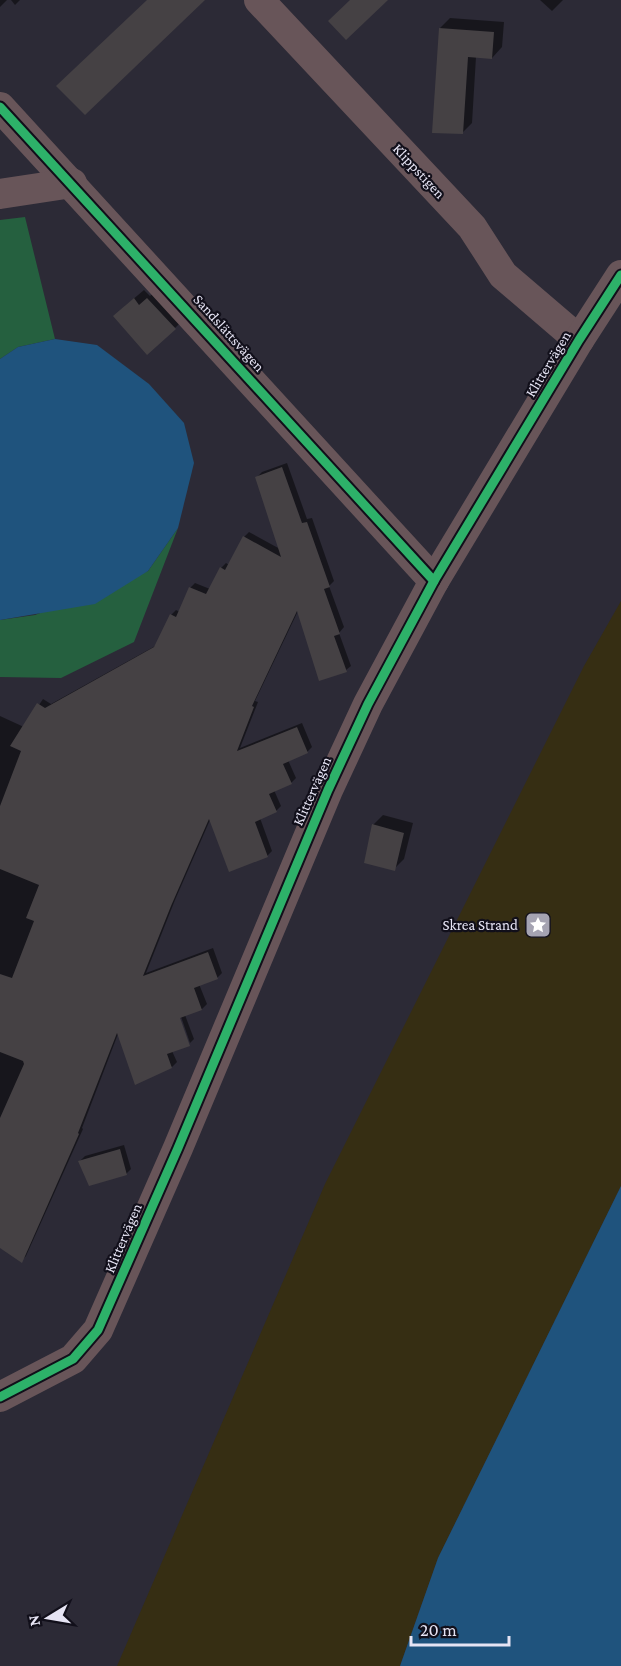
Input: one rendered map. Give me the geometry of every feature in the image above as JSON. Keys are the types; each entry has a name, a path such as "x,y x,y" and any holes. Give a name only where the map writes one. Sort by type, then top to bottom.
{"street":[{"name":"Klippstigen","path":"260,0 472,227 503,275 579,340"},
{"name":"Sandslättsvägen","path":"0,107 434,581"},
{"path":"0,194 72,183"},
{"name":"Klittervägen","path":"0,1397 73,1359 98,1330 328,790 368,704 434,581 579,340 621,275"}],"green space":[{"path":"25,217 55,339 18,347 0,359 0,220"},
{"path":"178,528 134,642 61,678 0,677 0,620 35,615 148,571"}],"sand":[{"name":"Skrea Strand","path":"621,601 621,1186 438,1558 400,1666 117,1666 325,1184 584,666"}],"water":[{"path":"55,339 97,345 149,384 184,423 194,463 178,528 148,571 95,604 0,620 0,359 18,347"},
{"path":"621,1186 621,1666 400,1666 438,1558"}],"building":[{"path":"147,0 205,0 85,115 56,86"},
{"path":"350,0 388,0 346,40 328,21"},
{"path":"439,28 494,32 492,59 468,57 463,134 432,133"},
{"path":"134,298 139,305 147,298 176,329 147,355 113,316"},
{"path":"282,467 302,523 307,522 330,587 324,589 340,634 334,636 347,672 319,681 297,611 252,706 254,707 237,751 297,727 308,753 283,764 292,784 269,794 277,812 255,822 268,857 229,872 209,819 143,976 208,952 218,979 194,988 202,1010 180,1018 190,1046 167,1054 172,1068 135,1085 117,1033 79,1134 22,1263 0,1248 0,1118 24,1064 23,1061 0,1052 0,974 12,978 34,921 26,918 39,885 0,869 0,806 21,751 10,746 37,703 45,708 154,647 170,614 176,617 189,587 206,594 220,567 225,570 243,536 281,557 255,477"},
{"path":"372,824 404,833 395,871 364,863"},
{"path":"120,1149 127,1175 89,1186 78,1161"}],"cycle path":[{"path":"0,107 434,581"},
{"path":"0,1397 73,1359 98,1330 178,1148 328,790 368,704 434,581 579,340 621,275"}],"place":[{"name":"Skrea Strand","path":"538,925"}]}
